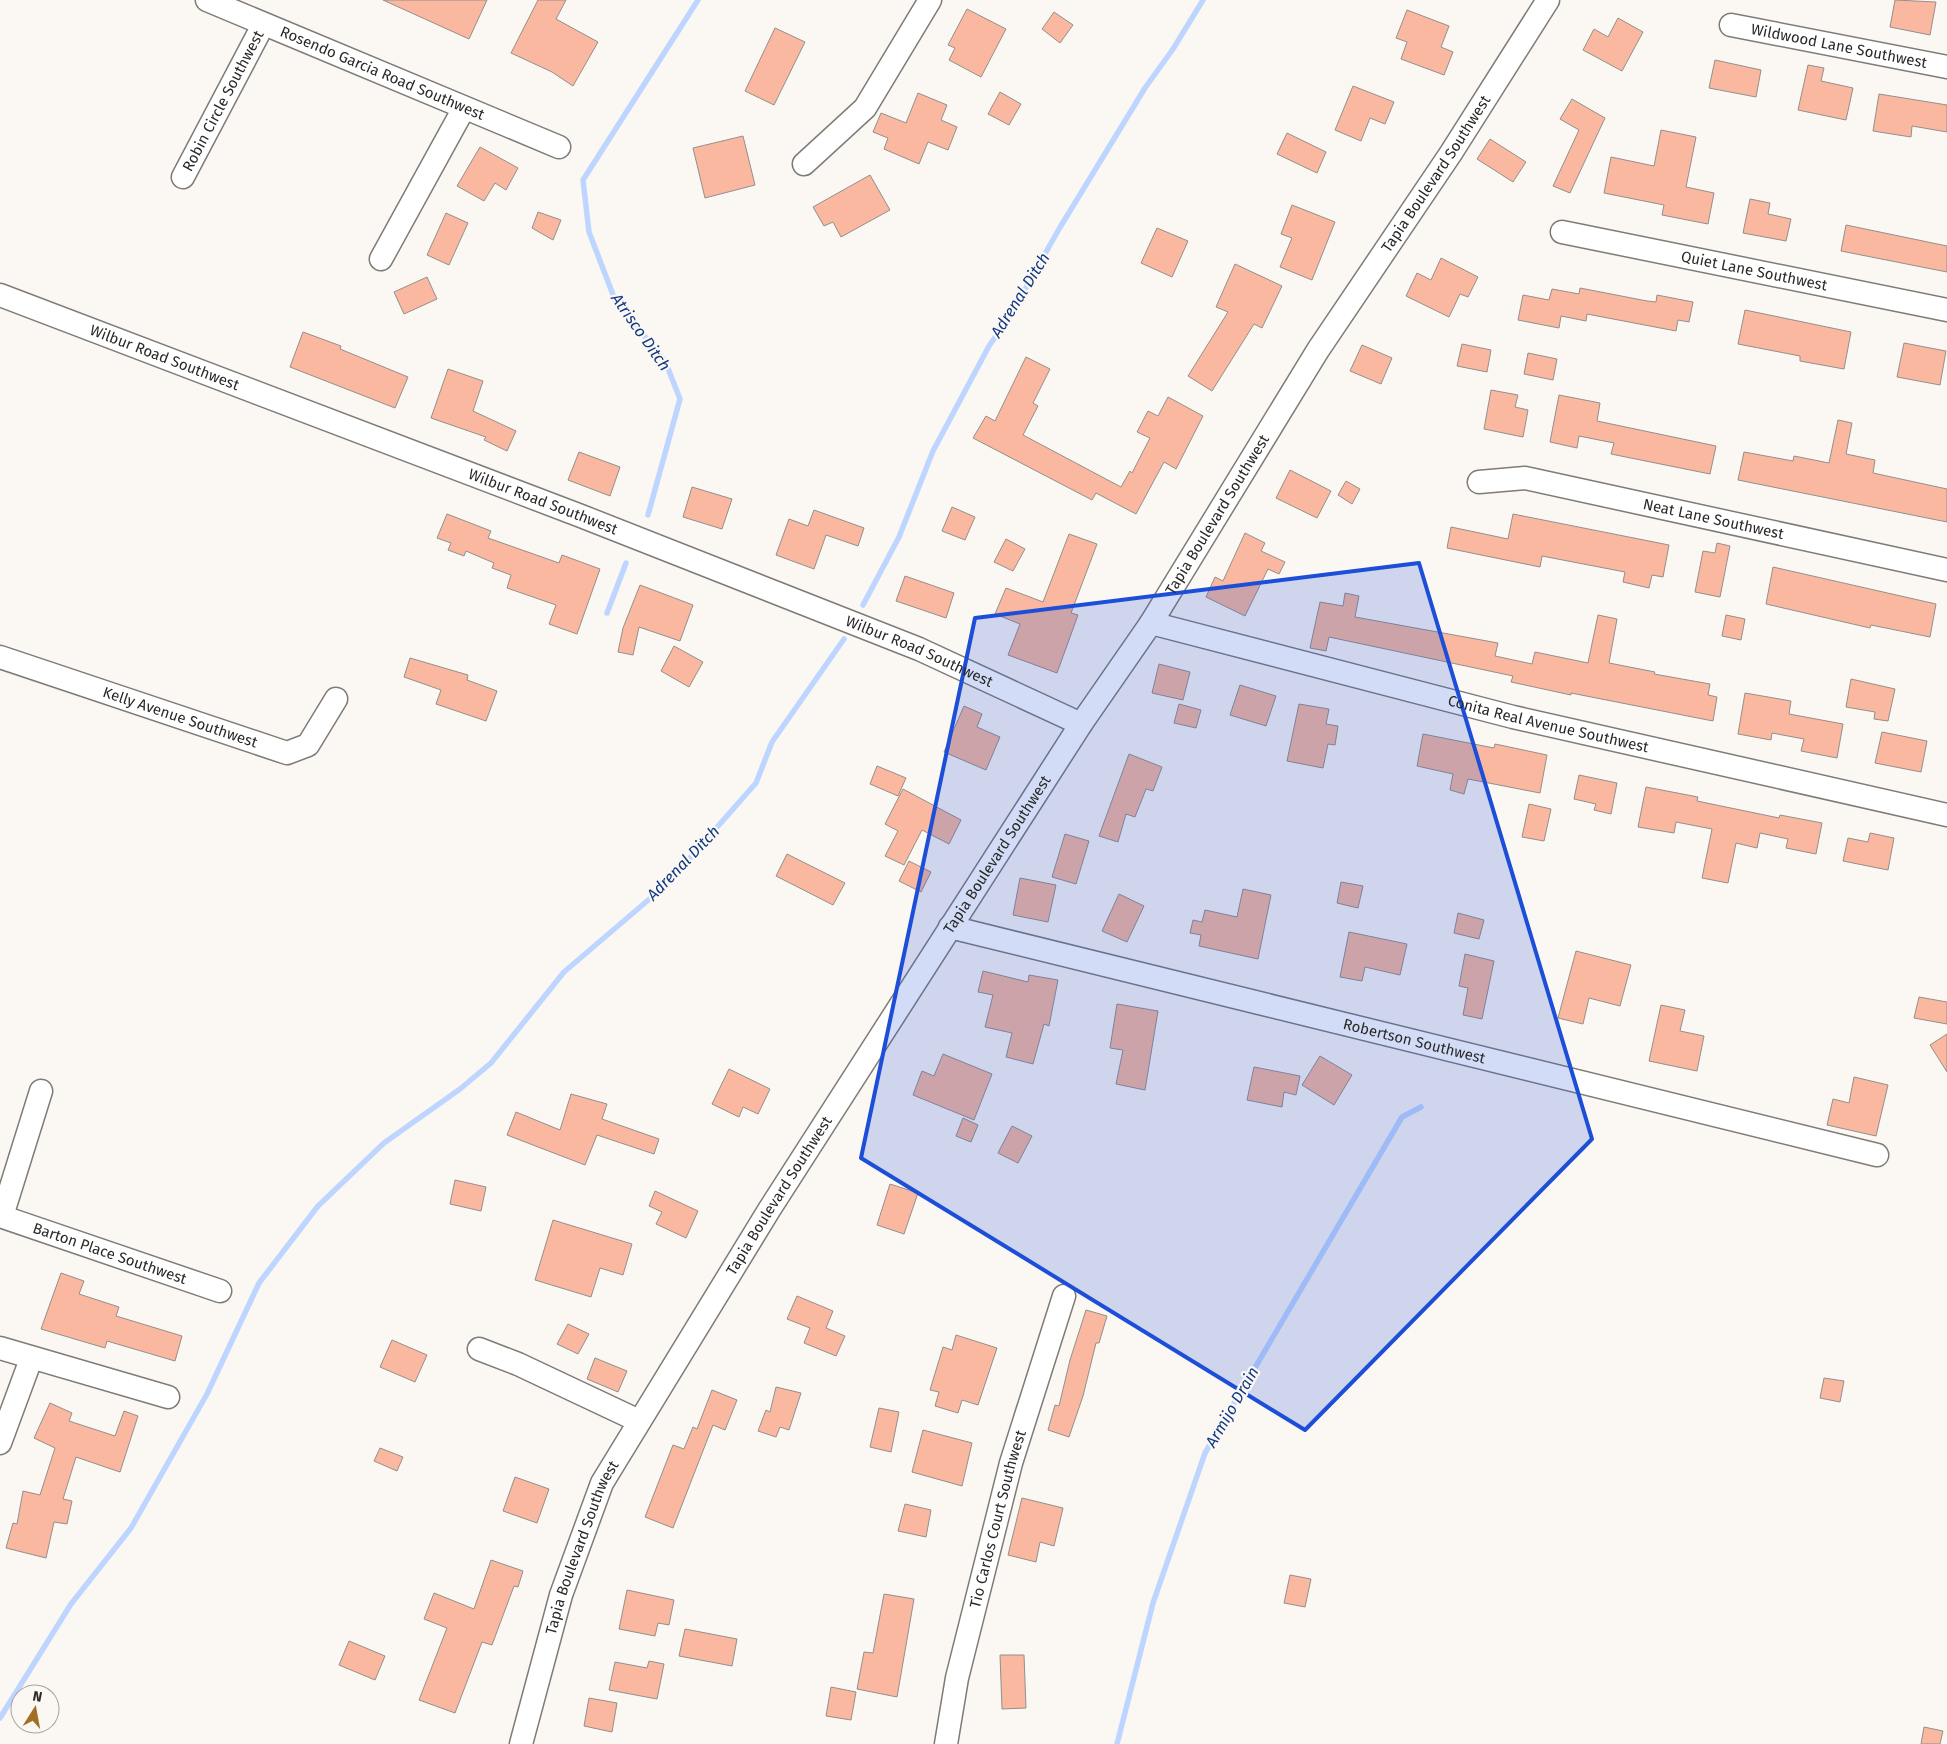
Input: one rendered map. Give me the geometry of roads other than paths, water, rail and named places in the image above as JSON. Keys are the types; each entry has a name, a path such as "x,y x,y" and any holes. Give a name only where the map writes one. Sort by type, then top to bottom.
{"street":[{"path":"804,164 866,108 930,0"},
{"name":"Tapia Boulevard Southwest","path":"521,1744 561,1595 602,1482 769,1210 1081,724 1151,623 1318,350 1451,153 1548,0"},
{"name":"Rosendo Garcia Road Southwest","path":"210,1 263,25 559,146"},
{"name":"Robin Circle Southwest","path":"184,177 263,25"},
{"name":"Wildwood Lane Southwest","path":"1731,25 1947,67"},
{"path":"381,259 464,108"},
{"name":"Quiet Lane Southwest","path":"1562,232 1947,310"},
{"name":"Wilbur Road Southwest","path":"0,295 581,516 919,649 1081,724"},
{"name":"Neat Lane Southwest","path":"1479,482 1525,478 1947,570"},
{"name":"Conita Real Avenue Southwest","path":"1151,623 1513,717 1947,815"},
{"name":"Kelly Avenue Southwest","path":"0,656 287,753 308,745 336,698"},
{"name":"Robertson Southwest","path":"950,927 1877,1155"},
{"path":"1,1216 41,1091"},
{"name":"Barton Place Southwest","path":"1,1216 220,1290"},
{"name":"Tio Carlos Court Southwest","path":"946,1744 957,1678 1011,1463 1064,1296"},
{"path":"0,1348 31,1359 168,1397"},
{"path":"479,1349 518,1364 638,1421"},
{"path":"0,1443 31,1359"}],"waterway":[{"name":"Atrisco Ditch","path":"648,515 680,399 665,361 615,300 589,232 583,180 698,0"},
{"name":"Adrenal Ditch","path":"863,605 899,537 933,451 989,346 1010,316 1059,229 1145,88 1173,49 1203,0"},
{"path":"607,613 626,563"},
{"path":"0,1718 71,1604 131,1528 207,1394 259,1283 318,1206 384,1143 460,1089 491,1063 564,972 667,884 756,783 772,742 844,639"},
{"name":"Armijo Drain","path":"1117,1744 1153,1603 1205,1453 1402,1117 1421,1107"}]}
